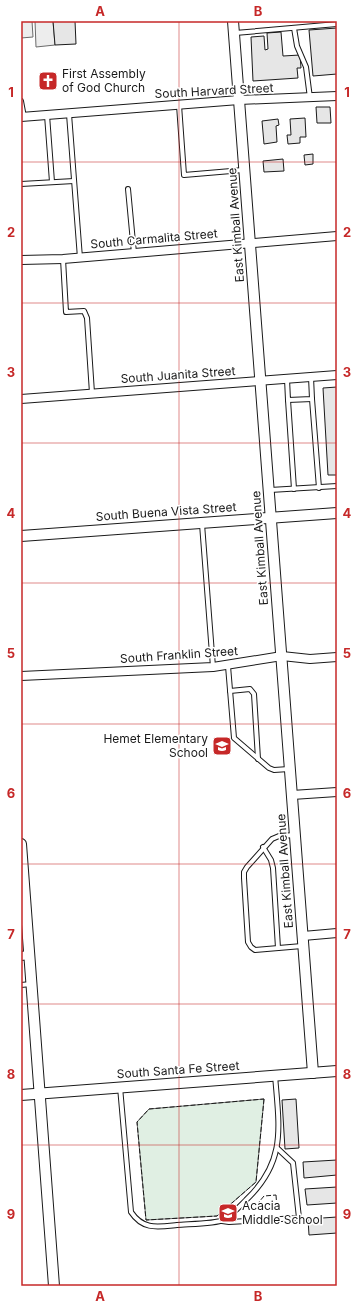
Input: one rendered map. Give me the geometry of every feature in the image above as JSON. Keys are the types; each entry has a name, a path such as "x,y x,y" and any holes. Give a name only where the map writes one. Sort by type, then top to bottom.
{"street":[{"name":"East Kimball Avenue","path":"233,21 314,1073"},
{"name":"South Harvard Street","path":"22,117 239,100 310,99 337,96"},
{"name":"South Carmalita Street","path":"21,260 80,258 337,236"},
{"name":"South Juanita Street","path":"21,399 337,375"},
{"name":"South Buena Vista Street","path":"21,536 337,513"},
{"name":"South Franklin Street","path":"21,676 228,666 282,656 310,659 337,657"},
{"path":"292,795 337,792"},
{"path":"21,844 25,955 32,984 54,1286"},
{"path":"303,941 337,933"},
{"name":"South Santa Fe Street","path":"21,1095 337,1071"}],"lane":[{"path":"234,33 337,24"},
{"path":"294,28 297,46 306,67 310,99"},
{"path":"21,101 22,117"},
{"path":"179,105 184,175 245,170"},
{"path":"69,114 80,258"},
{"path":"47,115 52,182"},
{"path":"21,184 74,180"},
{"path":"128,189 134,253"},
{"path":"63,259 66,312 84,311 87,318 92,394"},
{"path":"311,377 319,488"},
{"path":"287,379 294,489"},
{"path":"288,400 312,398"},
{"path":"269,490 337,486"},
{"path":"202,522 213,667"},
{"path":"228,666 234,738 258,759 274,770 290,769"},
{"path":"230,691 250,689 254,694 258,759"},
{"path":"295,835 279,836 272,839 244,872 248,942 250,947 255,950 278,948 303,941"},
{"path":"263,848 271,860 273,868 278,948"},
{"path":"21,985 32,984"},
{"path":"222,1221 260,1187 277,1148 279,1134 275,1076"},
{"path":"120,1087 129,1204 131,1212 136,1219 147,1226 299,1218 293,1163 277,1148"}],"green space":[{"path":"264,1099 256,1182 217,1216 146,1220 137,1122 149,1109"}],"shaded area":[{"path":"21,21 32,21 33,37 21,38"},
{"path":"35,21 53,21 55,45 36,47"}],"building":[{"path":"53,21 75,21 76,44 55,45"},
{"path":"337,28 337,74 313,76 309,30"},
{"path":"281,32 283,56 300,55 301,68 297,68 298,78 253,81 251,37 264,36 265,50 268,49 267,33"},
{"path":"316,107 330,107 331,123 317,123"},
{"path":"305,118 306,137 300,137 300,143 288,144 287,135 291,135 290,119"},
{"path":"278,119 279,125 276,126 277,142 264,144 262,121"},
{"path":"313,154 313,164 305,165 304,155"},
{"path":"283,159 284,171 264,172 263,161"},
{"path":"337,387 337,475 328,475 323,388"},
{"path":"296,1099 299,1148 285,1149 282,1100"},
{"path":"337,1160 337,1175 304,1178 303,1162"},
{"path":"337,1187 337,1203 307,1205 305,1189"},
{"path":"337,1217 337,1233 309,1235 308,1219"}],"fence":[{"path":"264,1099 256,1182 217,1216 146,1220 137,1122 149,1109 264,1099"},
{"path":"276,1195 277,1209 260,1210 259,1202 264,1196 276,1195"}],"place":[{"name":"First Assembly of God Church","path":"48,81"},
{"name":"Hemet Elementary School","path":"222,746"},
{"name":"Acacia Middle School","path":"228,1213"}]}
